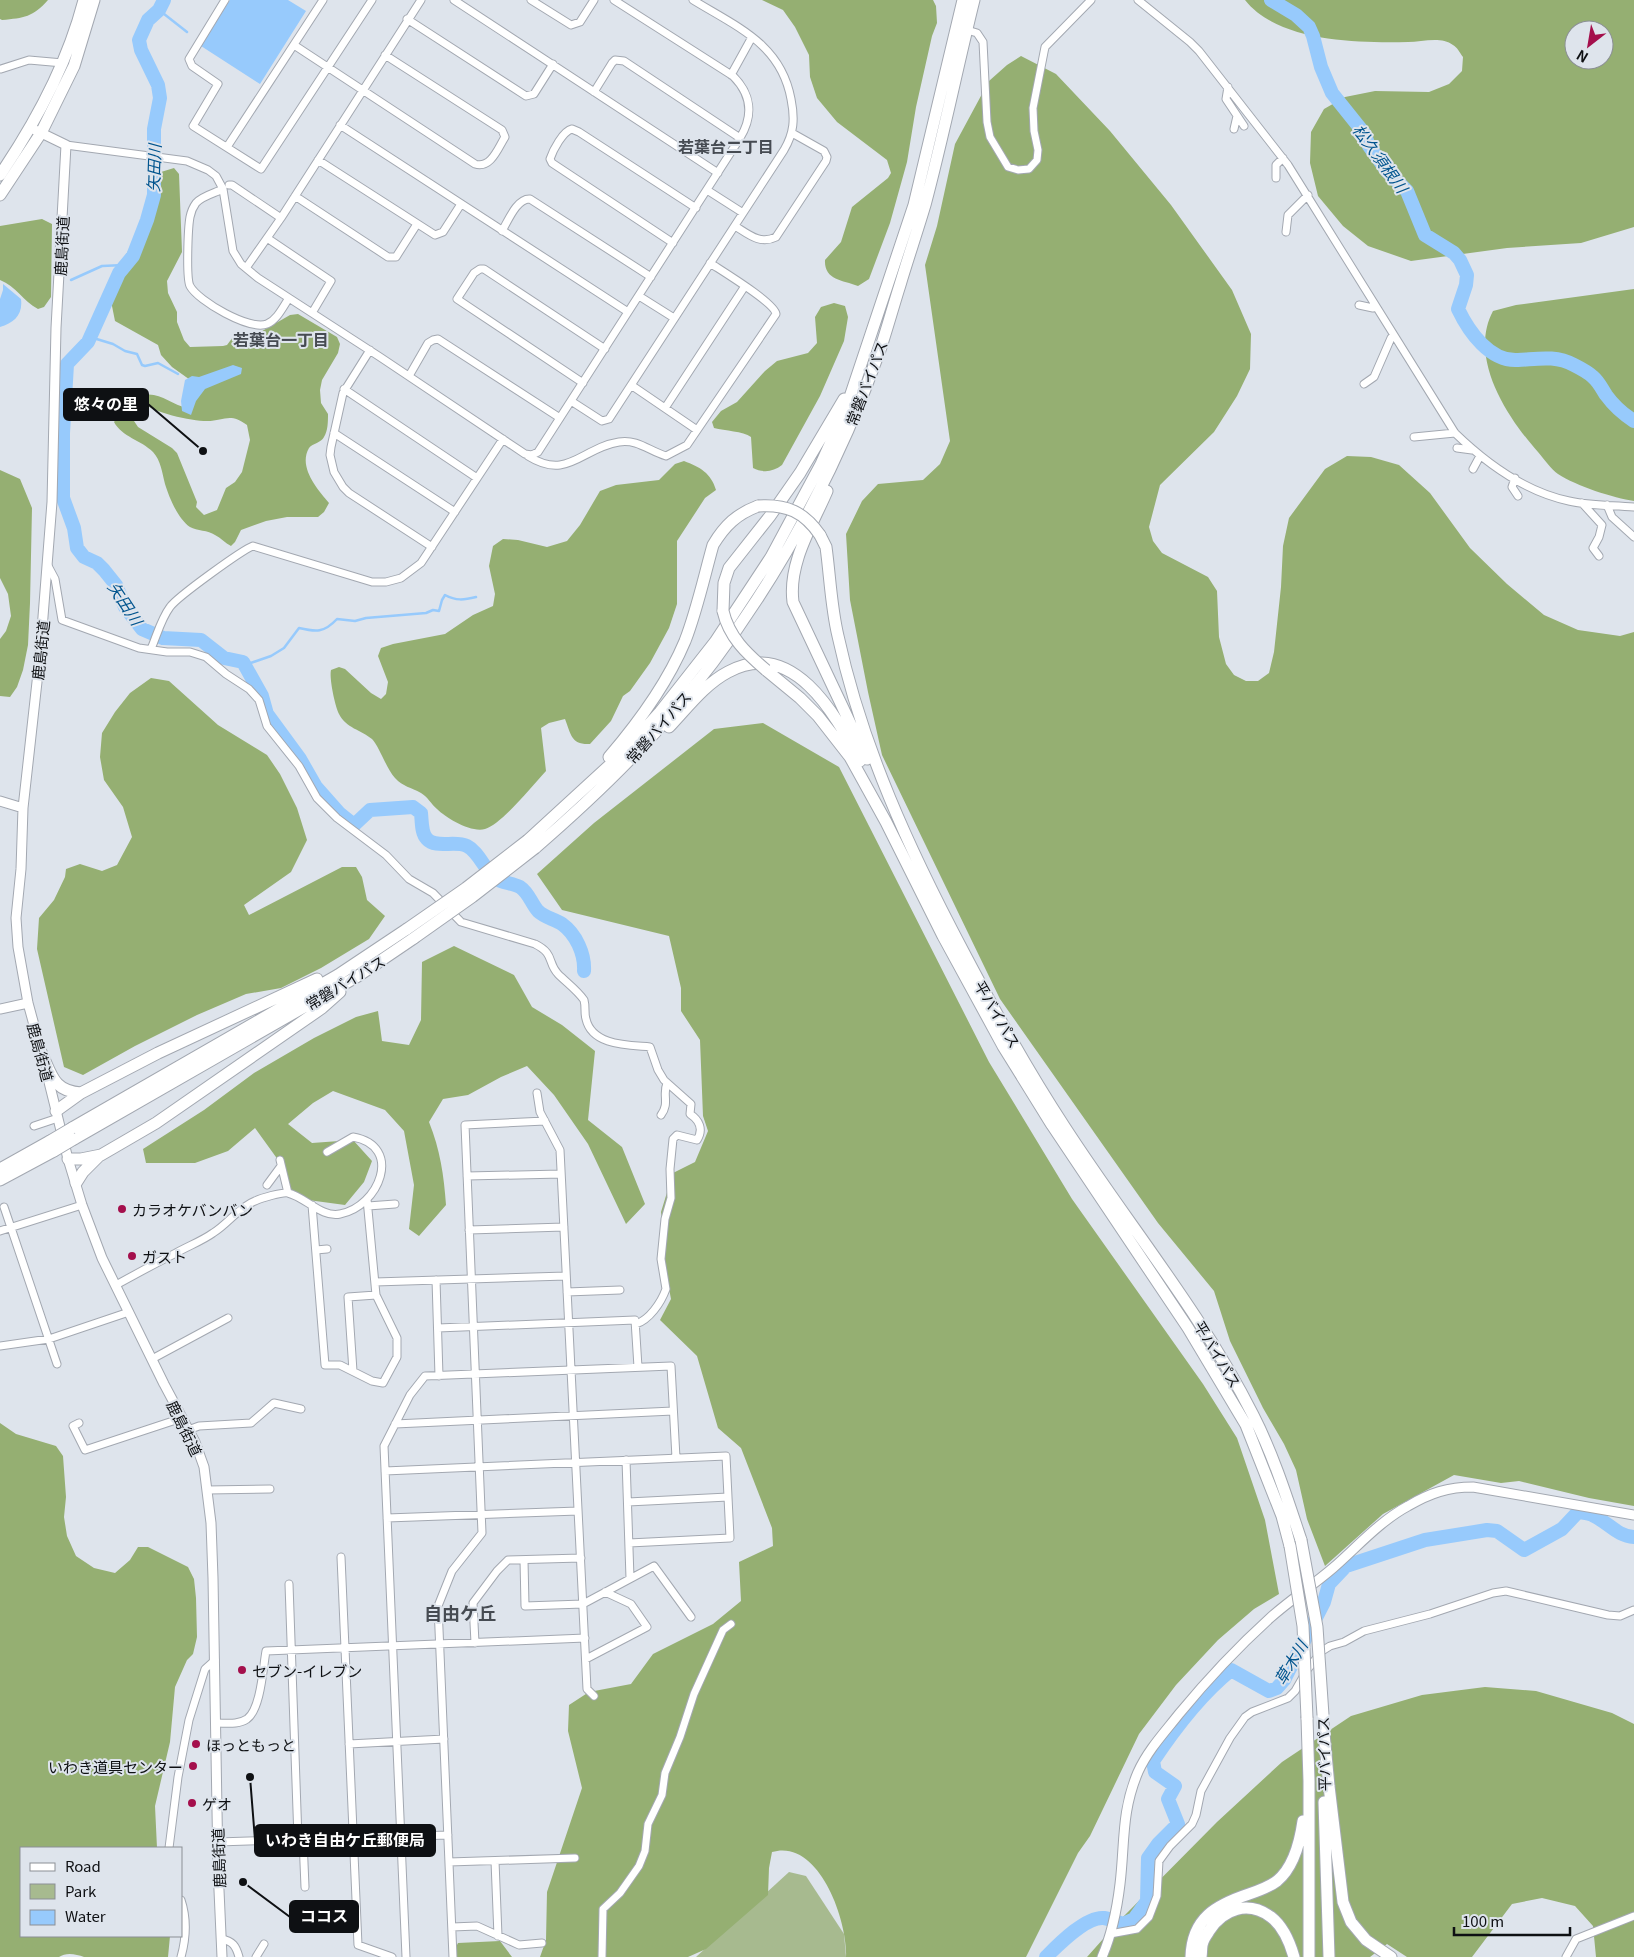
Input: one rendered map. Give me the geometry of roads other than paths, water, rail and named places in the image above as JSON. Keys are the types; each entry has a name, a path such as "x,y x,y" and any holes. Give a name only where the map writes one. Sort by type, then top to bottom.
{"main road":[{"path":"0,175 36,130 63,63 84,0"},
{"path":"0,195 74,66 94,0"},
{"name":"常磐バイパス","path":"576,805 648,725 715,642 771,557 821,464 846,409 914,205 963,0"},
{"name":"常磐バイパス","path":"73,1133 358,976 410,934 472,897 576,805 661,726 714,660 739,626 784,557 808,513 854,416 880,348 925,204 974,0"},
{"path":"856,378 800,473 770,516 729,568 724,583 723,611 726,624 742,648 818,716 850,757 892,821"},
{"path":"854,416 845,450 795,566 792,578 792,596 798,615 884,794 892,821"},
{"path":"576,805 642,716 672,669 684,641 713,545 721,532 736,516 758,506 771,505 791,509 810,521 826,547 837,634 852,694 892,821"},
{"path":"576,805 667,730 710,685 727,672 745,664 764,663 776,664 795,674 824,703 855,752 892,821"},
{"name":"平バイパス","path":"892,821 921,870 963,952 1063,1125 1197,1319 1240,1390 1254,1416 1282,1484 1301,1540 1318,1627 1323,1719 1323,1788 1329,1957"},
{"name":"平バイパス","path":"892,821 942,936 1003,1046 1062,1140 1188,1328 1246,1425 1282,1516 1290,1546 1303,1626 1309,1781 1309,1957"},
{"name":"常磐バイパス","path":"0,1180 73,1133 338,975 395,937 410,934"},
{"path":"57,1115 81,1093 158,1053 310,983 363,951 395,937"},
{"path":"76,1183 83,1172 101,1155 156,1123 211,1086 322,1008 358,976"},
{"path":"41,1052 56,1084 67,1092 81,1093"},
{"name":"常磐バイパス","path":"0,1169 52,1146"},
{"path":"68,1159 81,1159 101,1155"},
{"path":"1323,1719 1343,1902 1351,1922 1366,1940 1391,1957"},
{"path":"1191,1957 1195,1934 1206,1916 1219,1905 1277,1881 1287,1869 1296,1852 1302,1829 1309,1781"},
{"path":"1201,1957 1203,1940 1221,1916 1232,1909 1249,1908 1261,1911 1272,1918 1290,1942 1294,1957"}],"street":[{"path":"226,0 188,59 192,66 218,84 193,126 261,169 372,0"},
{"path":"227,147 323,0"},
{"path":"409,0 420,1"},
{"path":"454,0 718,172"},
{"path":"530,0 571,25 580,22 594,0"},
{"path":"525,454 532,455 538,452 696,208 740,138 748,121 750,103 741,84 731,75 614,0"},
{"path":"625,7 630,0"},
{"path":"571,401 602,422 609,419 784,150 792,133 794,122 793,107 787,82 780,66 766,48 752,37 693,0"},
{"path":"967,30 977,33 983,42 987,122 990,137 1008,167 1018,170 1029,169 1037,160 1038,150 1034,132 1034,108 1045,47 1091,0"},
{"path":"1138,0 1190,42 1283,158 1455,433 1480,456 1545,495 1582,503 1634,507"},
{"path":"246,268 281,218 420,1"},
{"path":"407,19 526,96 534,94 552,64"},
{"path":"731,75 752,37"},
{"path":"294,45 475,164 484,165 489,162 505,137 502,130 385,55"},
{"path":"1,69 29,60 63,63"},
{"path":"594,92 612,63 620,60 740,138"},
{"path":"1228,87 1226,99 1244,126"},
{"path":"1234,128 1237,116"},
{"path":"340,125 628,312"},
{"path":"36,130 66,145 193,163 216,176 226,187 233,251 241,264 289,298 543,464 558,466 610,444 625,442 642,444 666,456 687,445 776,314 773,307 710,263"},
{"path":"673,242 557,167 550,159 556,147 568,130 575,130 696,208"},
{"path":"735,226 757,240 776,237 826,161 827,157 824,152 792,133"},
{"name":"鹿島街道","path":"66,145 56,328 52,502 40,655 23,808 21,869 16,918 18,947 28,1003 68,1159 82,1205 102,1258 195,1442 204,1467 211,1523 222,1957"},
{"path":"1276,178 1276,165 1283,158"},
{"path":"318,160 435,235 443,232 461,204"},
{"path":"281,218 232,185 198,201 190,216 188,272 191,288 197,295 234,319 255,325 264,325 272,322 289,298"},
{"path":"707,190 743,213"},
{"path":"295,196 388,257 396,256 417,224"},
{"path":"1286,232 1288,215 1308,196"},
{"path":"502,230 519,203 530,199 651,277"},
{"path":"267,238 331,281 312,313"},
{"path":"583,383 457,299 474,273 484,269 605,349"},
{"path":"665,408 745,286"},
{"path":"639,296 674,318"},
{"path":"1359,305 1372,308 1375,305"},
{"path":"1364,384 1374,377 1391,338 1394,336"},
{"path":"408,376 428,343 438,339 560,418"},
{"path":"370,350 344,389 330,456 334,472 343,487 432,546"},
{"path":"631,386 697,430"},
{"path":"344,389 477,478"},
{"path":"334,433 455,512"},
{"path":"1414,437 1455,433"},
{"path":"151,649 172,604 246,549 253,546 359,579 380,583 392,581 408,574 421,563 503,439"},
{"path":"1457,448 1472,450"},
{"path":"1473,469 1480,456"},
{"path":"1515,478 1512,487 1518,496"},
{"path":"1582,503 1602,525 1599,537 1593,548 1598,556"},
{"path":"1607,505 1612,517 1634,537"},
{"path":"47,564 55,579 62,620 139,648 198,654 206,657 226,674 249,689 259,700 267,726 299,766 317,798 337,818 386,855 409,879 433,893 461,922 544,948 550,956 557,973 584,1000 586,1005 585,1018 593,1032 601,1039 628,1045 650,1047 658,1070 667,1083 691,1104 690,1114 700,1125 700,1135 695,1140 677,1135 673,1139 670,1169 671,1198 665,1219 661,1259 666,1289 648,1317 636,1324"},
{"path":"0,801 23,808"},
{"path":"0,1009 28,1003"},
{"path":"661,1116 666,1106 665,1088 667,1083"},
{"path":"537,1093 540,1112 560,1150 587,1690 594,1696"},
{"path":"34,1126 57,1115"},
{"path":"453,1957 438,1606 452,1571 482,1533 465,1125 545,1121"},
{"path":"312,1205 325,1364 340,1365 372,1381 383,1383 397,1357 397,1338 376,1295 368,1203 381,1176 382,1168 378,1152 368,1142 353,1138 327,1152"},
{"path":"267,1185 281,1163 288,1193"},
{"path":"467,1176 561,1174"},
{"path":"116,1285 214,1233 254,1201 288,1193 332,1215 338,1215 368,1203 395,1204"},
{"path":"0,1231 82,1205"},
{"path":"4,1208 57,1364"},
{"path":"469,1230 564,1227"},
{"path":"316,1250 327,1249"},
{"path":"375,1282 566,1276"},
{"path":"436,1280 439,1376"},
{"path":"567,1292 620,1290"},
{"path":"354,1372 348,1297 376,1295"},
{"path":"0,1346 49,1339 129,1312"},
{"path":"152,1359 228,1318"},
{"path":"438,1328 635,1320 638,1367"},
{"path":"406,1957 384,1446 410,1395 425,1376 671,1366 676,1458"},
{"path":"188,1430 199,1426 251,1423 274,1403 301,1409"},
{"path":"395,1424 673,1411"},
{"path":"79,1423 73,1426 85,1450 182,1418"},
{"path":"385,1471 726,1456 730,1538 629,1543"},
{"path":"626,1460 630,1578"},
{"path":"1102,1957 1116,1910 1126,1810 1130,1794 1149,1750 1211,1676 1270,1618 1319,1580 1388,1520 1407,1506 1454,1487 1473,1487 1634,1515"},
{"path":"206,1490 270,1489"},
{"path":"628,1502 728,1497"},
{"path":"387,1518 578,1511"},
{"path":"341,1557 358,1946 392,1957"},
{"path":"475,1643 474,1603 497,1571 508,1560 580,1558"},
{"path":"524,1560 525,1606 583,1604 654,1566 691,1617"},
{"path":"288,1584 305,1887"},
{"path":"1111,1931 1138,1929 1149,1917 1157,1896 1159,1861 1170,1846 1192,1824 1201,1791 1238,1725 1252,1712 1288,1698 1325,1648 1344,1642 1364,1631 1430,1614 1493,1593 1506,1591 1608,1615 1620,1616 1634,1610"},
{"path":"586,1659 647,1627 631,1604 605,1592"},
{"path":"602,1957 603,1909 626,1886 639,1866 644,1851 648,1824 662,1795 665,1773 680,1737 694,1694 723,1630 731,1624"},
{"path":"216,1723 237,1723 248,1718 255,1707 266,1651 585,1638"},
{"path":"169,1847 189,1720 203,1673 215,1660"},
{"path":"349,1744 444,1739"},
{"path":"218,1842 448,1835"},
{"path":"449,1862 575,1858"},
{"path":"495,1861 498,1936"},
{"path":"181,1957 184,1947 185,1921 182,1905"},
{"path":"1566,1957 1576,1939 1634,1916"},
{"path":"452,1927 477,1926 519,1945 542,1943"},
{"path":"221,1939 228,1940 234,1944 239,1957"},
{"path":"256,1957 264,1944"}],"water":[{"path":"230,0 288,0 306,11 260,84 201,46"},
{"path":"3,284 21,299 21,310 13,321 0,327 0,299"},
{"path":"233,365 242,368 241,374 205,389 196,401 191,415 182,411 181,401 185,380 192,376 199,377"}],"waterway":[{"name":"矢田川","path":"164,0 159,10 148,20 139,40 141,50 158,85 160,98 154,129 154,195 147,220 133,256 119,273 88,342 67,364 63,433 63,498 74,528 77,548 84,557 97,563 104,570 116,585 125,607 142,629 163,638 201,640 224,658 243,662 262,696 267,714 300,759 316,787 339,813 354,825 370,810 413,807 421,813 423,830 427,839 440,844 462,844 467,846 475,852 495,878 520,887 526,892 538,911 567,928 579,945 584,971"},
{"name":"松久須根川","path":"1271,0 1296,15 1309,27 1321,67 1332,93 1364,133 1369,146 1387,171 1407,191 1425,235 1454,253 1460,260 1467,275 1466,285 1458,309 1474,336 1490,351 1508,359 1553,359 1579,367 1589,373 1599,383 1612,403 1634,421"},
{"path":"159,10 187,32"},
{"path":"71,280 102,266 124,265"},
{"path":"90,337 137,354 142,365 158,363 178,374"},
{"path":"245,665 271,656 284,648 299,628 320,630 328,627 337,619 355,621 366,618 426,613 433,610 439,611 445,595 460,599 476,597"},
{"name":"草木川","path":"1046,1957 1073,1932 1089,1922 1104,1918 1123,1924 1134,1919 1147,1901 1148,1858 1158,1844 1178,1824 1168,1799 1175,1786 1155,1772 1153,1761 1189,1712 1231,1670 1269,1691 1277,1688 1284,1680 1324,1602 1329,1584 1346,1566 1425,1540 1487,1530 1497,1531 1524,1550 1562,1529 1578,1512 1592,1515 1618,1532 1634,1537"}],"place":[{"name":"悠々の里","path":"203,451"},
{"name":"カラオケバンバン","path":"122,1209"},
{"name":"ガスト","path":"132,1256"},
{"name":"セブン-イレブン","path":"242,1670"},
{"name":"ほっともっと","path":"196,1744"},
{"name":"いわき道具センター","path":"193,1766"},
{"name":"いわき自由ケ丘郵便局","path":"250,1777"},
{"name":"ゲオ","path":"192,1803"},
{"name":"ココス","path":"243,1882"}],"district":[{"name":"若葉台二丁目","path":"726,146"},
{"name":"若葉台一丁目","path":"281,339"},
{"name":"自由ケ丘","path":"460,1612"}]}
